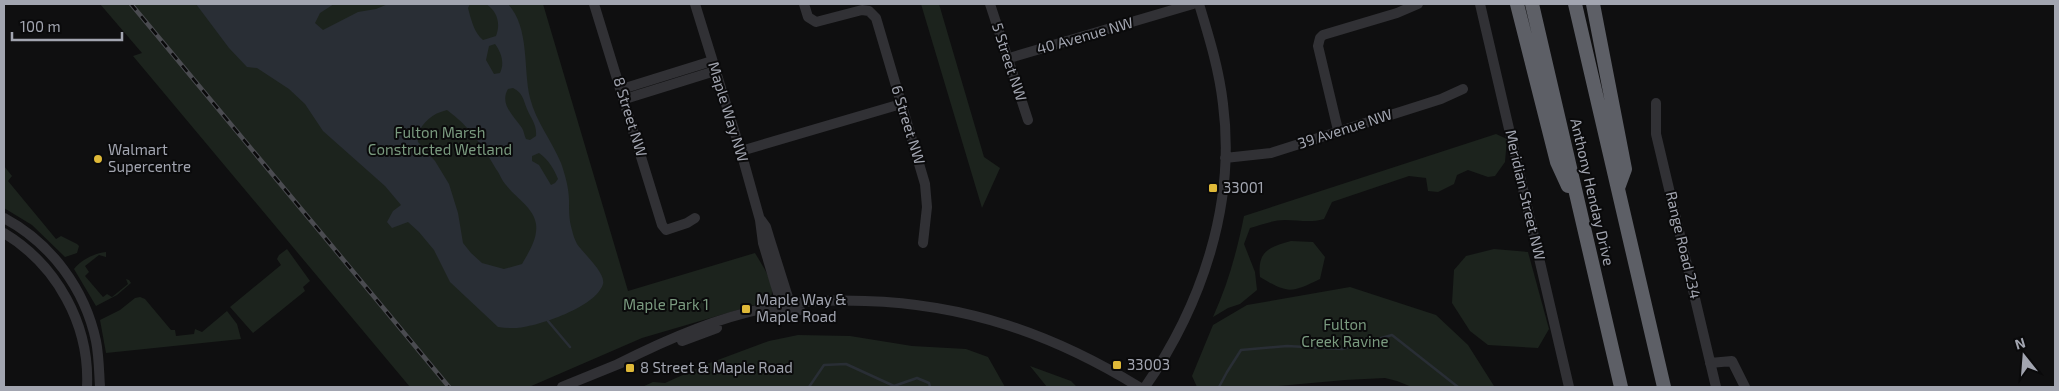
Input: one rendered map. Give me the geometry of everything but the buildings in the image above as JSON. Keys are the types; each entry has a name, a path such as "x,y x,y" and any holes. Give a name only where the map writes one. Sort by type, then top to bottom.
{"highway":[{"path":"1517,4 1557,162 1582,219"},
{"name":"Anthony Henday Drive","path":"1532,4 1621,387"},
{"name":"Anthony Henday Drive","path":"1575,4 1664,387"},
{"path":"1593,4 1625,169 1618,188"}],"street":[{"name":"8 Street NW","path":"594,4 662,225 666,230 696,218"},
{"name":"Maple Way NW","path":"695,4 741,151 760,220 766,227 787,308"},
{"name":"6 Street NW","path":"804,4 812,21 821,22 862,10 869,11 876,20 927,191 923,243"},
{"name":"5 Street NW","path":"990,4 1006,59 1028,120"},
{"name":"40 Avenue NW","path":"1006,59 1193,4"},
{"path":"1145,387 1182,326 1209,260 1218,219 1226,158 1224,114 1218,73 1199,4"},
{"path":"1338,130 1318,46 1320,38 1418,4"},
{"name":"Meridian Street NW","path":"1480,4 1569,387"},
{"path":"623,94 714,66"},
{"name":"39 Avenue NW","path":"1226,158 1271,153 1338,130 1442,99 1463,89"},
{"name":"Range Road 234","path":"1656,103 1656,134 1716,387"},
{"path":"741,151 902,104"},
{"path":"4,218 22,229 46,249 74,284 90,319 96,341 100,387"},
{"path":"4,232 31,252 65,295 78,323 86,358 87,387"},
{"path":"562,387 582,383 616,365 719,328 787,308 876,301 916,304 964,313 1016,327 1072,350 1139,387"},
{"path":"1710,363 1732,361 1745,387"}],"green space":[{"name":"Fulton Marsh Constructed Wetland","path":"100,4 543,4 628,291 755,253 769,277 772,291 771,296 768,301 642,338 529,387 410,387 133,56 142,53"},
{"path":"921,4 939,4 984,157 1000,168 982,208"},
{"path":"1496,134 1507,139 1505,162 1495,176 1488,177 1468,170 1457,175 1454,184 1438,192 1428,191 1426,178 1409,176 1332,202 1324,219 1309,221 1281,220 1250,228 1244,244 1255,272 1257,290 1240,304 1228,308 1213,317 1232,267 1244,216"},
{"path":"4,166 12,176 8,181 56,239 61,236 77,244 79,246 77,253 65,257 32,225 4,208"},
{"path":"1291,241 1313,242 1325,257 1320,279 1290,290 1260,277 1260,261 1271,248"},
{"path":"287,249 310,281 303,287 305,291 253,333 230,307 281,265 277,259"},
{"path":"1494,249 1528,252 1549,329 1538,348 1488,345 1470,331 1452,303 1454,270 1466,256"},
{"path":"106,252 106,257 99,255 85,266 89,272 85,276 103,297 107,294 112,297 128,284 126,279 131,283 117,295 96,306 74,269 88,258"},
{"name":"Fulton Creek Ravine","path":"1350,287 1436,315 1468,345 1494,386 1499,387 1412,387 1385,378 1266,387 1197,387 1192,376 1213,325 1247,305"},
{"path":"135,298 145,299 171,330 175,330 176,336 194,334 195,329 202,332 227,311 237,324 241,339 106,353 100,320 120,310"},
{"path":"798,335 850,336 912,346 966,349 988,357 1005,387 642,387 653,382 665,383 707,364 769,341"},
{"path":"1030,366 1071,381 1077,387 1047,387"}],"shaded area":[{"path":"196,4 334,4 320,13 315,23 323,30 358,12 376,9 388,4 470,4 468,8 473,26 483,40 496,36 498,27 497,18 493,10 486,4 508,4 520,25 523,37 530,98 540,123 561,163 568,186 573,236 577,244 598,269 603,279 603,284 598,292 579,308 539,324 517,328 498,327 450,282 434,250 419,232 408,222 392,228 387,222 393,211 401,205 385,186 323,131 305,104 289,89 257,68 247,67 229,48","holes":["495,44 501,54 502,65 500,73 494,74 486,60 489,46","513,88 521,94 536,128 536,136 530,140 526,139 522,128 506,105 505,100 508,89","447,110 468,129 486,152 505,183 535,218 536,234 522,264 504,269 482,263 463,243 458,213 449,184 435,161 418,142 417,134 423,125","539,153 548,161 558,179 555,183 551,185 539,165 532,161 532,156"]}],"waterway":[{"path":"548,321 570,347"},
{"path":"1219,387 1241,350 1287,346 1342,349 1392,335 1458,387"},
{"path":"809,387 824,365 846,364 894,386 917,378 929,383 930,387"}],"railway":[{"path":"131,4 449,387"}],"place":[{"name":"Walmart Supercentre","path":"98,159"},
{"name":"33001","path":"1213,188"},
{"name":"Maple Way & Maple Road","path":"746,309"},
{"name":"33003","path":"1117,365"},
{"name":"8 Street & Maple Road","path":"630,368"}],"park label":[{"name":"Maple Park 1","path":"666,305"}]}
